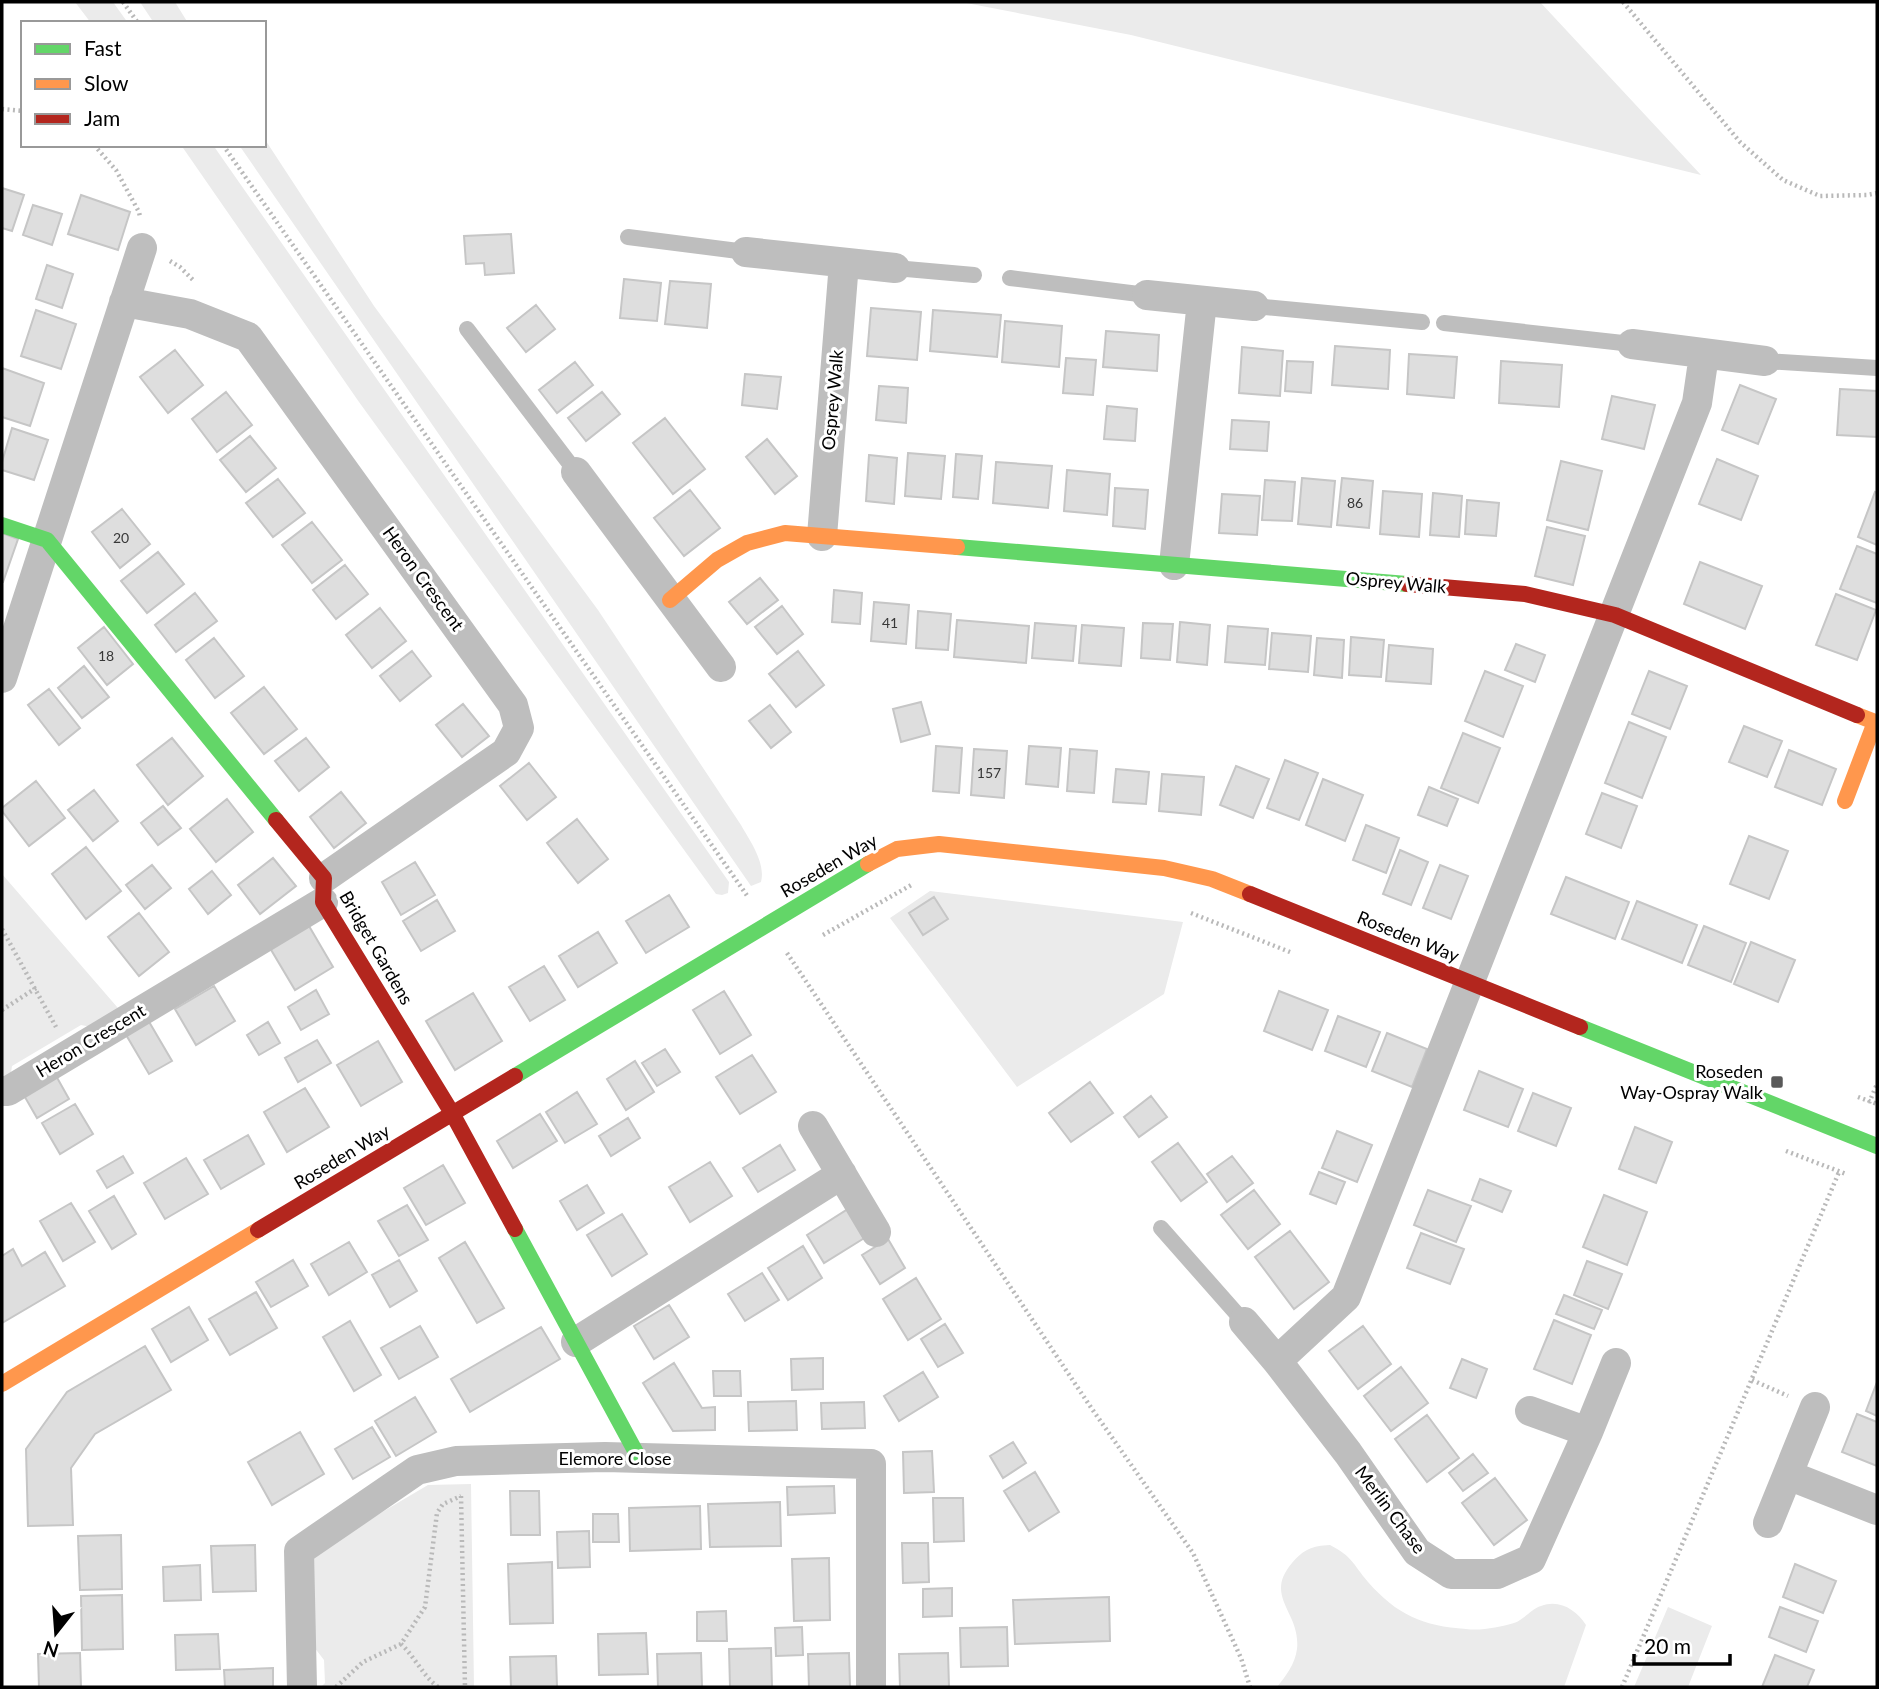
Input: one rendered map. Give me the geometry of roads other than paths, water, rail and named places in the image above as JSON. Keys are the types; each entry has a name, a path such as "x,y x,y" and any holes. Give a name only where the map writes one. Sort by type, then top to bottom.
{"street":[{"path":"2,678 142,248"},
{"path":"746,252 895,268"},
{"name":"Osprey Walk","path":"821,536 844,263"},
{"path":"1147,295 1254,306"},
{"path":"1174,565 1202,301"},
{"name":"Heron Crescent","path":"2,1091 8,1091 323,890 506,752 519,728 513,705 248,337 190,314 124,302"},
{"path":"1632,345 1765,361"},
{"path":"1277,1361 1346,1297 1697,402 1704,355"},
{"path":"576,472 721,667"},
{"path":"2,525 47,540"},
{"name":"Osprey Walk","path":"670,600 718,560 747,543 785,533 1525,594 1615,615 1876,719 1845,801"},
{"name":"Bridget Gardens","path":"47,540 323,890 452,1113 639,1458"},
{"name":"Roseden Way","path":"2,1384 860,868 897,849 939,844 1164,868 1212,879 1877,1146"},
{"path":"813,1126 876,1232"},
{"path":"576,1342 842,1174"},
{"name":"Merlin Chase","path":"1244,1322 1348,1453 1417,1552 1451,1574 1497,1574 1531,1559 1616,1363"},
{"path":"1768,1523 1815,1407"},
{"path":"1530,1411 1588,1432"},
{"name":"Elemore Close","path":"302,1687 299,1551 417,1470 456,1461 605,1457 871,1464 871,1687"},
{"path":"1788,1475 1877,1510"}],"lane":[{"path":"628,237 746,252"},
{"path":"895,268 974,275"},
{"path":"1010,278 1147,295"},
{"path":"1254,306 1422,322"},
{"path":"1444,323 1632,345"},
{"path":"467,329 576,472"},
{"path":"1765,361 1877,368"},
{"path":"1161,1228 1244,1322"}],"place":[{"name":"Roseden Way-Ospray Walk","path":"1777,1082"}]}
